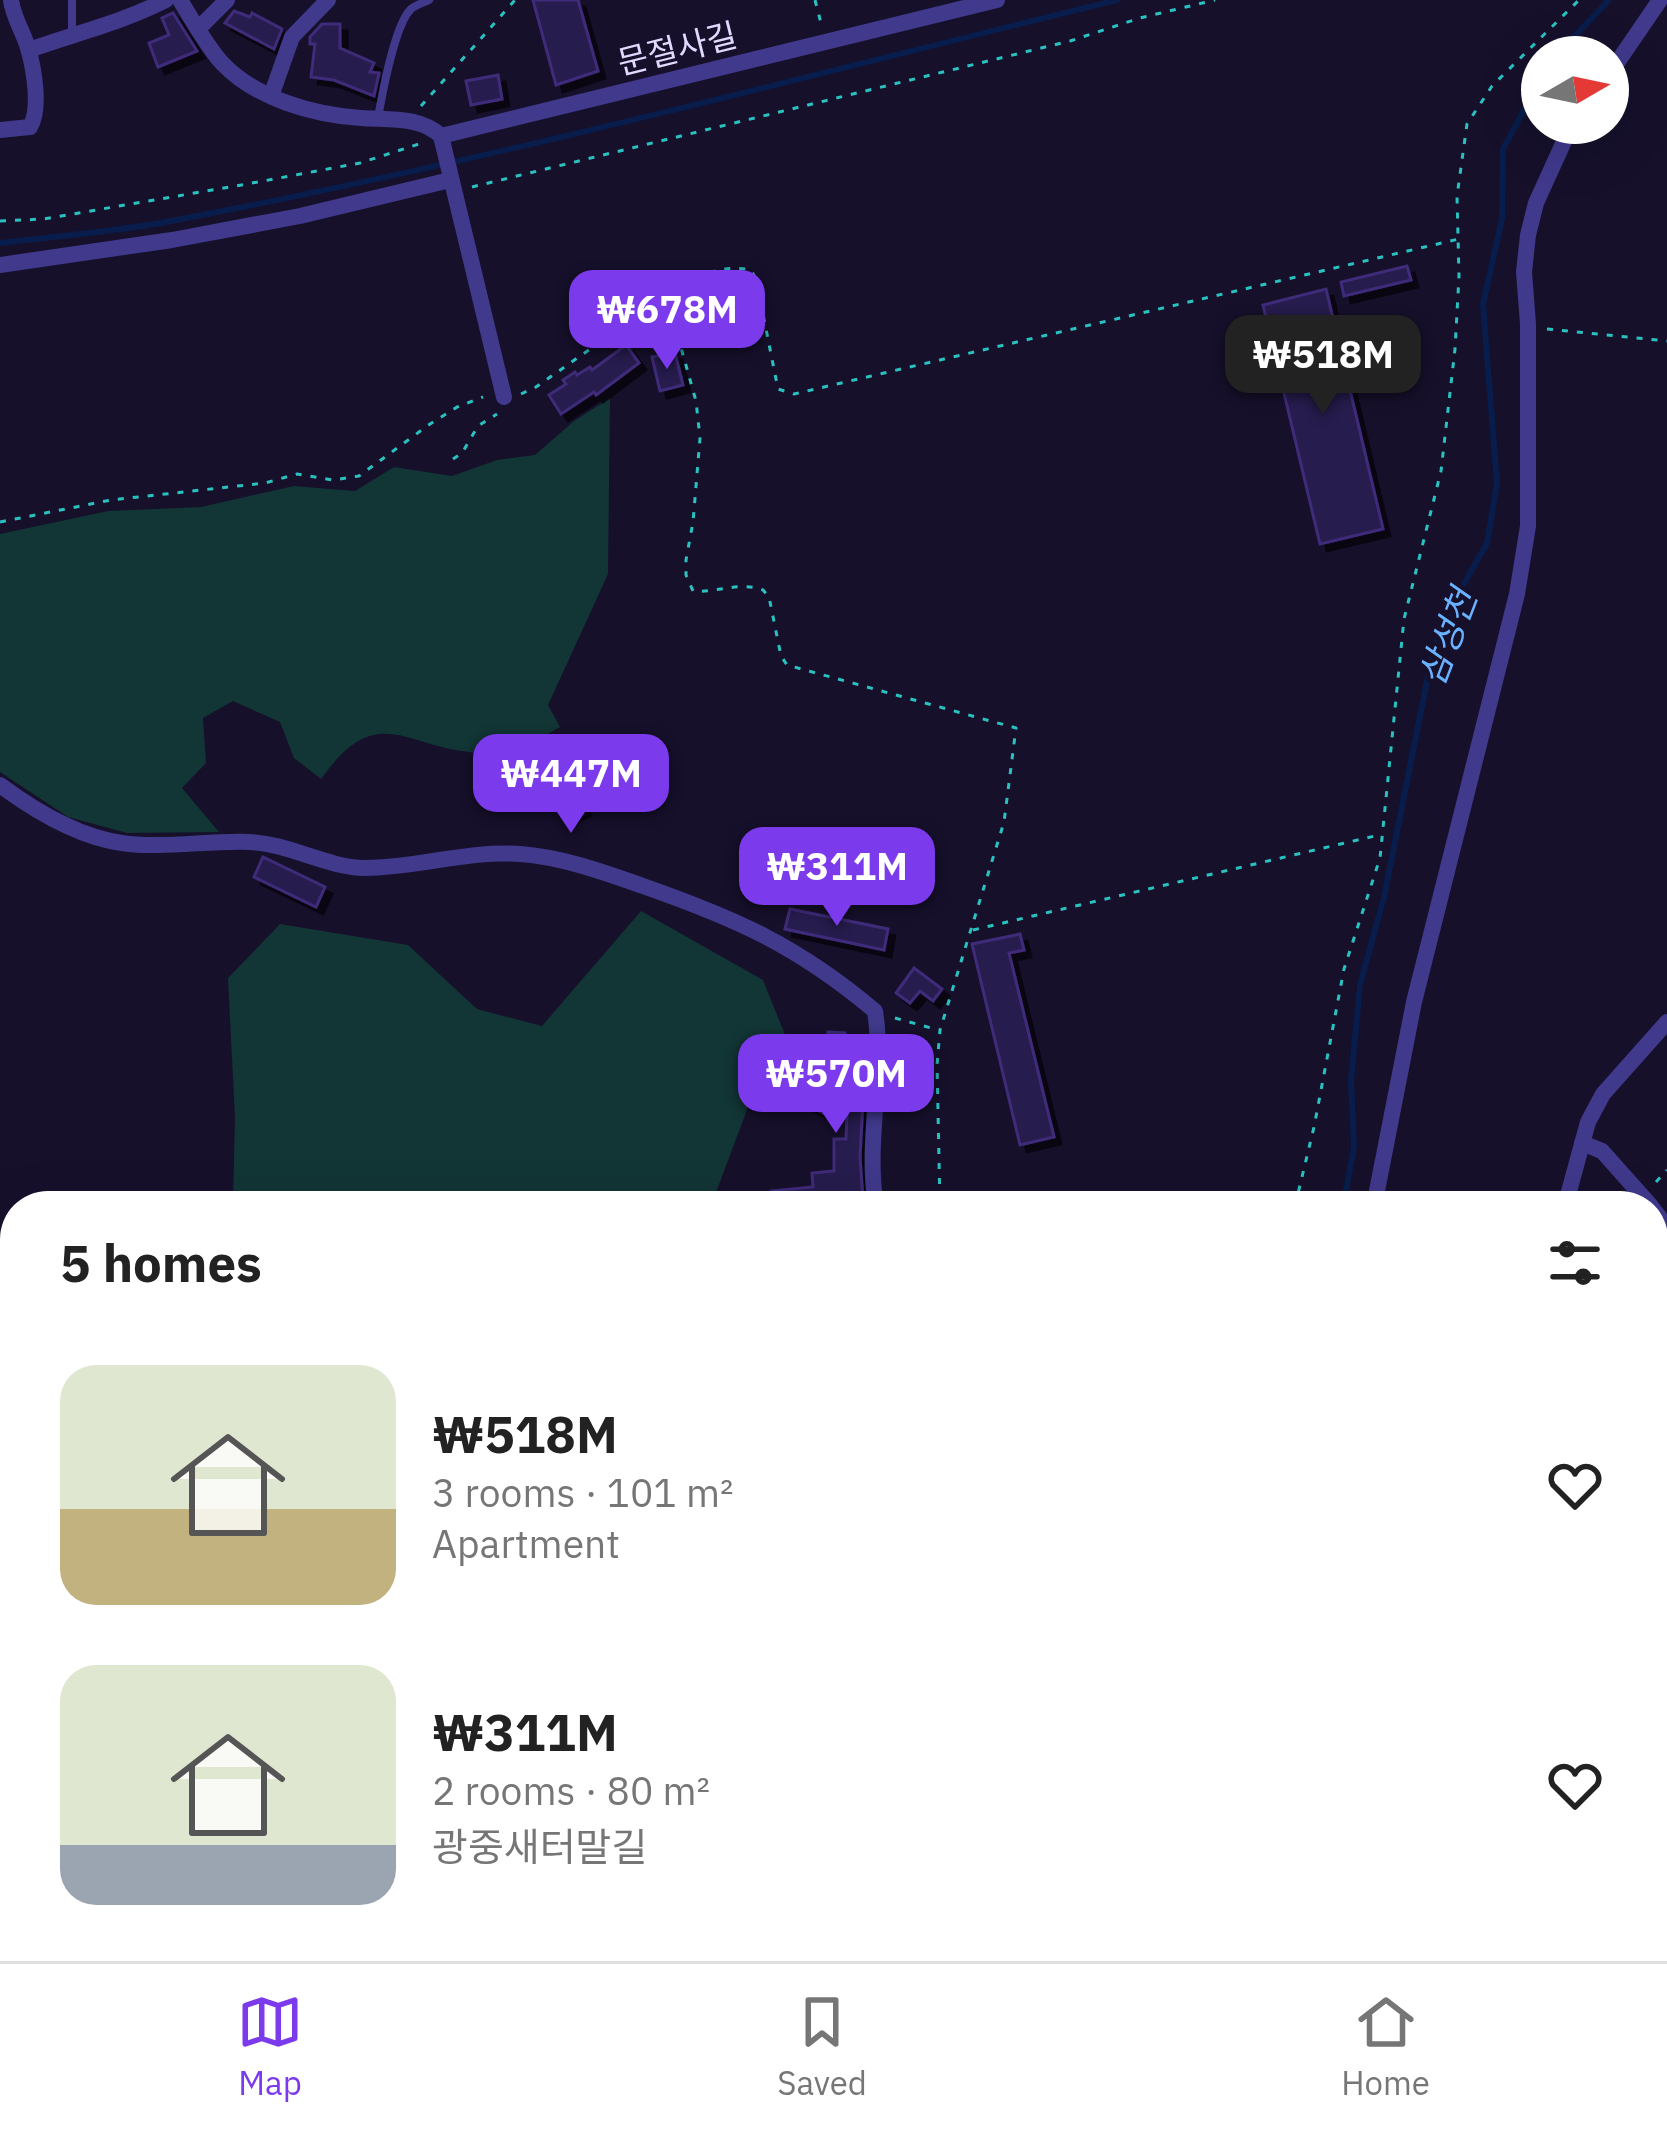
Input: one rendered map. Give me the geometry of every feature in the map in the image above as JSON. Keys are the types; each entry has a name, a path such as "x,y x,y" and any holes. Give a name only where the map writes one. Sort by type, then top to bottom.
{"street":[{"path":"0,130 30,127 37,115 29,50 10,0"},
{"path":"29,50 126,20 166,0"},
{"path":"180,0 223,64 272,97 322,114 430,125 442,141 507,398"},
{"path":"198,29 227,0"},
{"path":"272,97 292,38 328,0"},
{"name":"문절사길","path":"442,141 998,0"},
{"path":"1629,45 1660,0"},
{"path":"1377,1191 1414,1002 1517,594 1528,526 1524,272 1536,203 1563,144"},
{"path":"0,265 258,224 450,181"},
{"path":"0,784 73,830 122,843 278,844 309,858 363,868 519,854 564,861 750,927 798,952 874,1011 879,1064 876,1191"},
{"path":"1568,1191 1588,1122 1603,1094 1667,1022"},
{"path":"1582,1143 1602,1151 1638,1191"}],"lane":[{"path":"73,0 73,34"},
{"path":"378,119 404,21 409,10 429,0"}],"path":[{"path":"408,121 515,0"},
{"path":"815,0 826,43"},
{"path":"450,181 1070,41 1215,0"},
{"path":"1299,1191 1344,968 1380,858 1404,620 1441,471 1455,349 1457,196 1467,124 1492,86 1580,0"},
{"path":"0,221 133,205 360,163 442,141"},
{"path":"0,522 111,500 265,483 297,474 333,480 359,476 457,407 483,397 507,398 536,386 676,288 719,270 752,271 778,389 794,394 1459,239"},
{"path":"676,288 678,337 696,401 700,438 686,560 689,587 704,592 741,585 763,590 787,665 1016,728 1004,822 940,1030 940,1191"},
{"path":"1528,324 1667,341"},
{"path":"453,459 478,426 496,416 507,398"},
{"path":"972,931 1382,834"},
{"path":"874,1011 940,1030"}],"green space":[{"path":"610,398 608,574 548,705 560,727 507,754 455,750 377,734 341,755 321,779 294,758 280,722 233,701 203,718 206,763 182,788 219,832 127,833 68,817 0,772 0,534 108,511 201,507 294,486 355,491 394,467 452,476 497,460 535,455"},
{"path":"641,911 763,980 794,1057 751,1099 717,1191 233,1191 235,1118 228,978 280,924 408,945 477,1009 542,1026"}],"building":[{"path":"533,0 578,0 598,71 556,85"},
{"path":"234,11 250,17 252,13 282,29 274,49 225,23"},
{"path":"173,13 197,51 158,67 149,43 169,35 162,18"},
{"path":"322,24 340,24 340,48 374,63 370,72 379,73 374,96 334,80 311,77 315,44 310,44 310,37"},
{"path":"498,75 502,99 471,105 466,81"},
{"path":"1407,266 1411,280 1344,296 1341,282"},
{"path":"1326,289 1383,529 1320,544 1263,305"},
{"path":"626,345 639,363 561,414 549,395 566,384 563,380 575,372 592,370"},
{"path":"675,353 683,385 660,391 652,357"},
{"path":"558,759 584,808 564,818 546,780 532,792 510,765"},
{"path":"263,857 325,887 316,907 254,877"},
{"path":"790,909 888,929 884,950 785,929"},
{"path":"1020,934 1024,950 1009,953 1054,1137 1020,1145 972,944"},
{"path":"914,968 942,989 933,1001 920,991 910,1003 896,993"},
{"path":"828,1032 845,1033 844,1061 865,1062 862,1191 771,1191 813,1187 812,1173 834,1171 834,1139 846,1139 849,1069 823,1113 802,1101 809,1090 825,1099"}],"waterway":[{"path":"0,243 150,225 409,172 1117,0"},
{"name":"삼성천","path":"1575,36 1609,0"},
{"name":"삼성천","path":"1346,1191 1354,1147 1351,1080 1360,985 1384,897 1433,651 1487,543 1497,484 1483,304 1502,219 1503,149 1521,116"}]}
